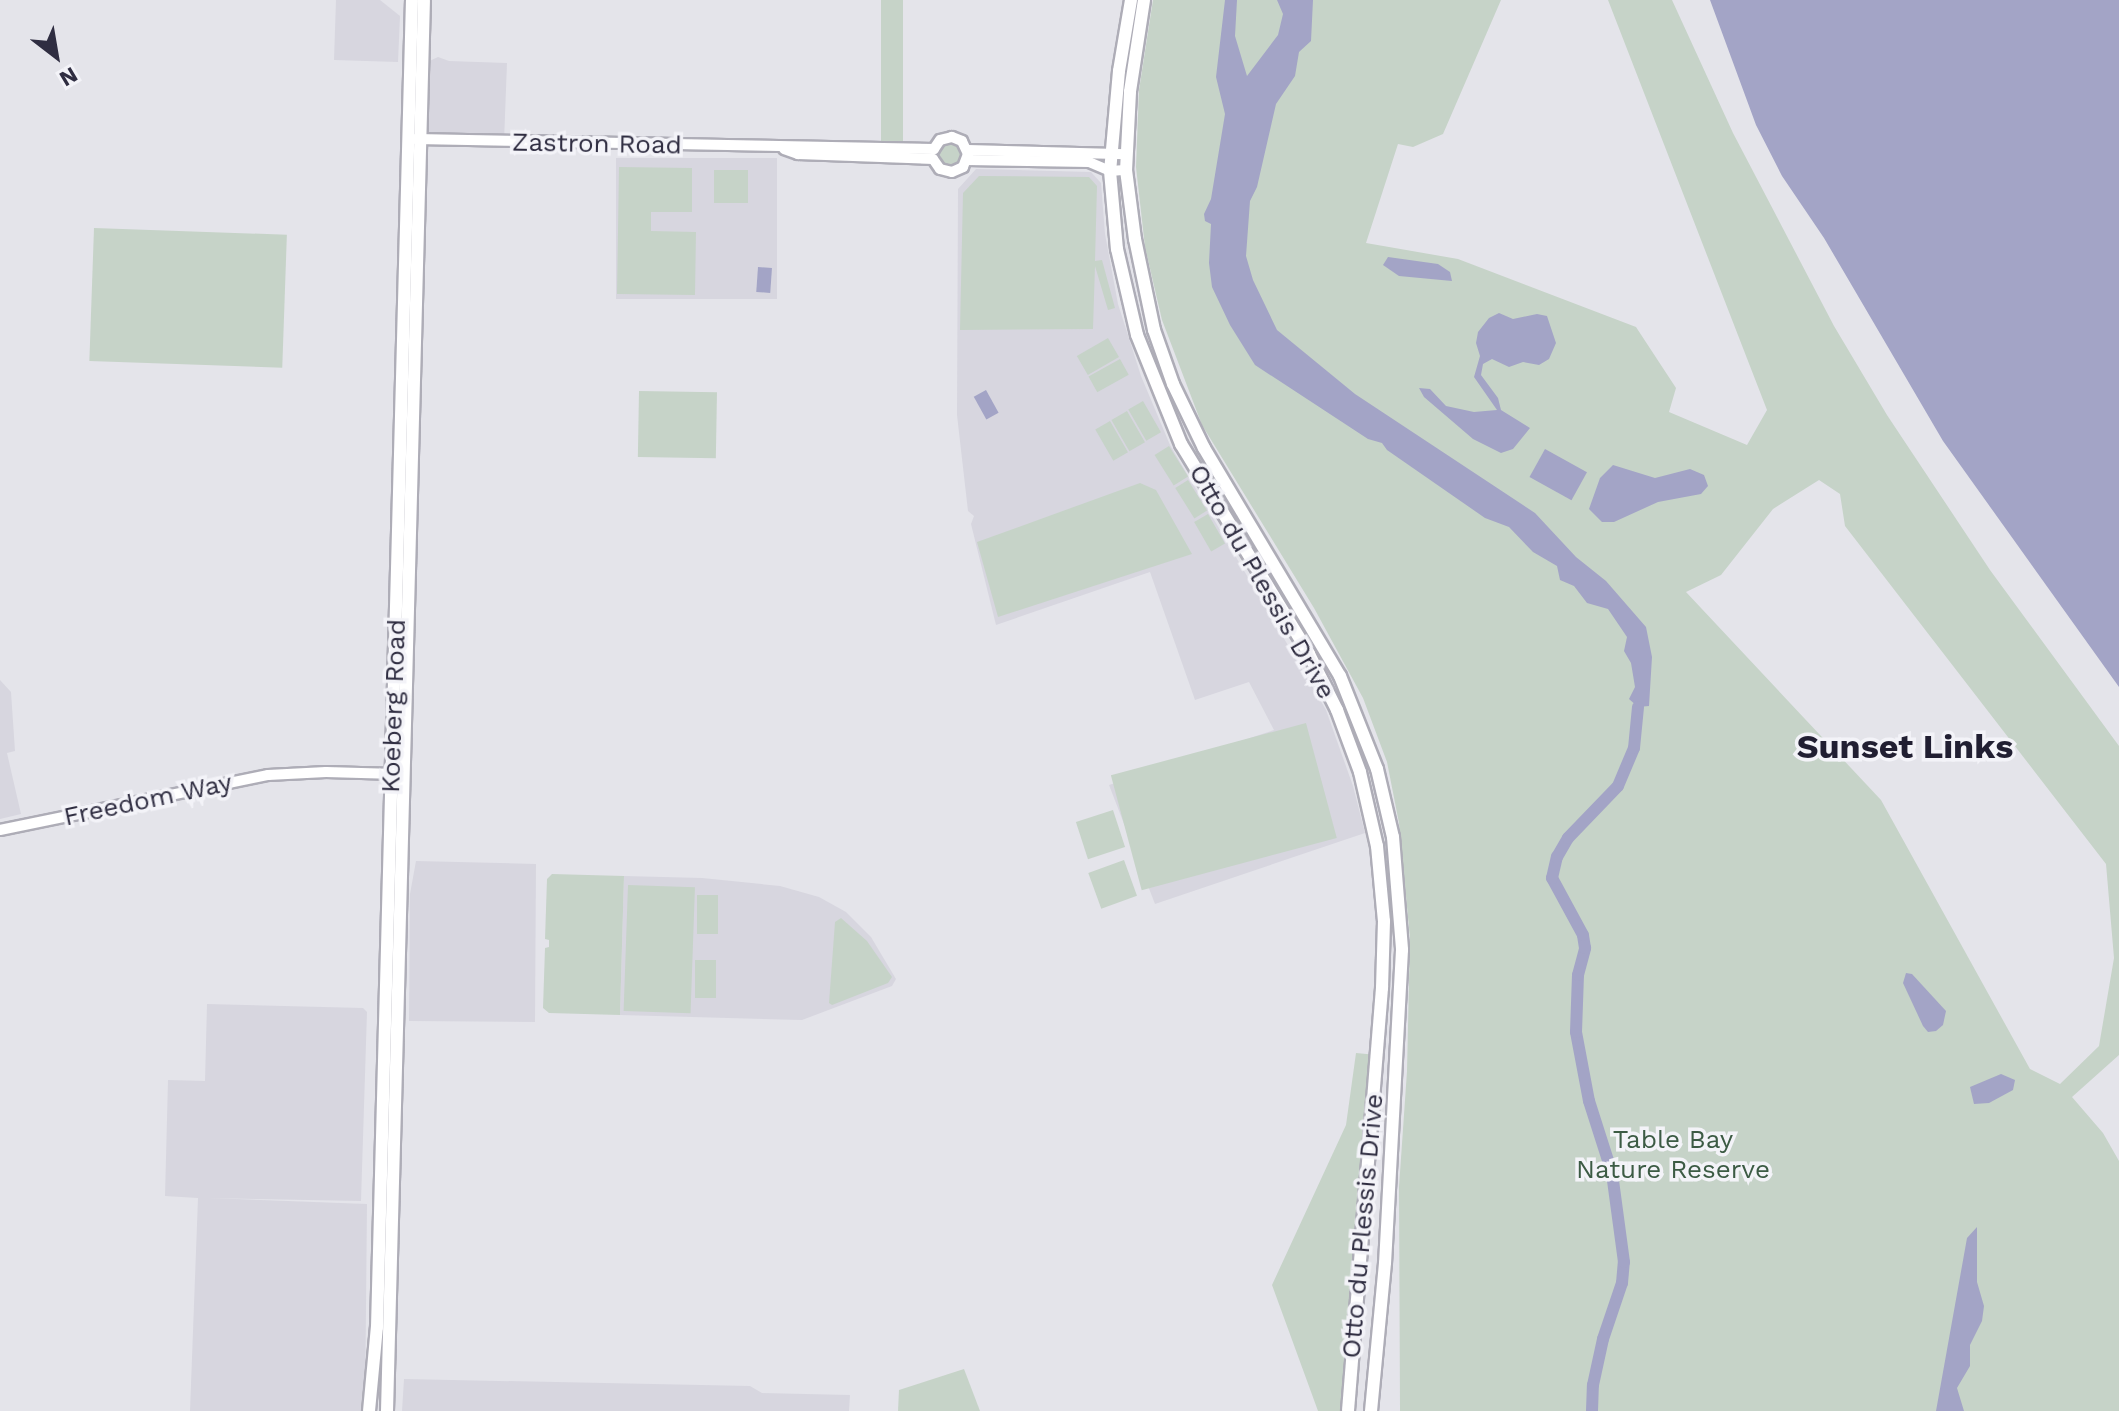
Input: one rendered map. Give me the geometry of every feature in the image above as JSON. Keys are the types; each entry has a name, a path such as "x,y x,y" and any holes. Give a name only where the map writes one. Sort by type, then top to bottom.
{"main road":[{"name":"Koeberg Road","path":"412,0 415,139"},
{"name":"Koeberg Road","path":"387,1411 398,777 415,139 424,0"},
{"name":"Otto du Plessis Drive","path":"1131,0 1120,62 1110,171 1111,206 1122,276 1137,335 1159,397 1194,467 1325,685 1352,749 1374,831 1383,895 1384,965 1348,1411"},
{"name":"Otto du Plessis Drive","path":"1144,0 1134,55 1126,170 1145,293 1173,384 1204,448 1340,676 1366,737 1388,809 1398,866 1402,950 1385,1263 1371,1411"},
{"name":"Koeberg Road","path":"369,1411 377,1327 398,777"}],"street":[{"path":"952,137 962,141 967,155 961,168 949,172 940,169 934,154 940,140 952,137"},
{"name":"Zastron Road","path":"415,139 784,149 822,145 934,154"},
{"path":"967,155 1054,157 1126,154"},
{"path":"1054,157 1089,162 1110,171 1126,170"},
{"name":"Freedom Way","path":"0,830 268,775 398,777"}],"shaded area":[{"path":"336,0 380,0 400,16 398,62 334,60"},
{"path":"438,57 449,61 507,63 504,142 422,139 423,64"},
{"path":"616,158 777,158 777,299 616,299"},
{"path":"976,169 1091,172 1101,183 1105,234 1118,304 1141,376 1170,445 1326,710 1353,786 1365,833 1155,904 1109,785 1274,730 1249,682 1195,700 1150,572 996,625 971,524 974,516 968,511 957,415 958,189"},
{"path":"0,680 11,692 15,751 7,753 21,814 0,819"},
{"path":"416,861 536,864 535,1022 409,1021 410,894"},
{"path":"624,876 702,878 780,886 819,897 846,912 871,937 896,979 892,986 802,1020 620,1015"},
{"path":"207,1004 363,1008 367,1012 361,1201 208,1198 367,1204 365,1411 190,1411 198,1198 165,1196 168,1080 205,1081"},
{"path":"404,1379 750,1386 762,1393 850,1395 849,1411 402,1411"}],"green space":[{"path":"881,0 903,0 903,147 881,147"},
{"name":"Table Bay Nature Reserve","path":"1153,0 1501,0 1443,134 1413,147 1398,144 1366,243 1458,259 1636,327 1676,388 1669,412 1747,445 1767,410 1608,0 1672,0 1733,133 1834,326 1887,415 1990,570 2119,746 2119,1055 2072,1097 2103,1133 2119,1161 2119,1411 1400,1411 1399,1187 1407,1071 1410,938 1399,823 1387,762 1363,698 1314,608 1202,425 1162,320 1145,247 1136,167 1139,90","holes":["1819,480 1840,494 1845,526 2106,864 2114,958 2099,1046 2060,1084 2030,1069 1881,800 1686,592 1721,575 1773,509"]},
{"path":"950,141 959,145 963,154 959,163 950,167 941,163 937,154 941,145"},
{"path":"619,167 692,168 692,212 651,212 651,231 696,232 695,295 617,294"},
{"path":"714,170 748,170 748,203 714,203"},
{"path":"979,176 1089,177 1097,186 1095,261 1102,260 1115,308 1108,310 1095,266 1093,329 960,330 963,193"},
{"path":"94,228 287,235 282,368 89,361"},
{"path":"1108,338 1119,357 1088,375 1077,356"},
{"path":"1120,359 1129,375 1097,392 1089,376"},
{"path":"639,391 717,392 716,458 638,457"},
{"path":"1143,401 1161,432 1146,441 1128,410"},
{"path":"1127,411 1145,442 1129,451 1111,420"},
{"path":"1110,421 1128,452 1113,461 1095,430"},
{"path":"1169,446 1188,477 1174,486 1155,455"},
{"path":"1188,480 1207,511 1194,518 1175,488"},
{"path":"1140,483 1156,490 1192,554 998,617 977,542"},
{"path":"1208,514 1225,543 1211,551 1194,522"},
{"path":"1306,723 1337,838 1142,890 1111,775"},
{"path":"1113,810 1125,847 1088,859 1076,822"},
{"path":"1124,860 1137,896 1101,909 1088,873"},
{"path":"552,874 624,876 620,1015 549,1013 543,1008 545,948 549,947 549,940 545,939 547,879"},
{"path":"628,885 695,887 691,1013 624,1011"},
{"path":"697,895 718,895 718,934 697,934"},
{"path":"841,918 867,941 892,977 888,983 832,1005 829,1003 835,922"},
{"path":"695,960 716,960 716,998 695,998"},
{"path":"1356,1053 1377,1055 1348,1411 1318,1411 1272,1285 1346,1125"},
{"path":"964,1369 980,1411 898,1411 899,1390"}],"water":[{"path":"1225,0 1237,0 1235,36 1247,76 1278,35 1283,14 1277,0 1313,0 1311,41 1299,52 1295,76 1276,104 1257,187 1250,201 1246,256 1253,280 1277,330 1355,394 1535,513 1576,557 1606,581 1646,627 1652,657 1649,706 1638,707 1629,699 1635,687 1631,663 1624,651 1627,637 1608,609 1587,603 1574,586 1560,580 1557,566 1533,552 1509,527 1485,518 1387,450 1382,443 1368,439 1255,365 1230,325 1212,287 1209,263 1211,224 1205,221 1204,214 1211,199 1225,114 1216,77"},
{"path":"1710,0 2119,0 2119,687 1943,441 1824,238 1782,176 1756,125"},
{"path":"1388,257 1438,264 1450,272 1452,281 1399,276 1383,265"},
{"path":"758,267 772,268 770,293 756,292"},
{"path":"1499,313 1513,319 1537,314 1547,316 1556,343 1549,359 1539,365 1523,362 1509,367 1492,359 1483,364 1481,375 1498,398 1501,410 1530,428 1513,449 1501,453 1473,439 1424,397 1419,388 1430,389 1446,406 1474,412 1497,410 1474,377 1480,356 1476,343 1478,332 1489,318"},
{"path":"986,390 999,413 986,420 974,397"},
{"path":"1545,449 1587,472 1571,500 1529,477"},
{"path":"1613,465 1655,478 1690,469 1704,475 1708,486 1701,494 1658,502 1614,522 1602,522 1589,509 1600,478"},
{"path":"1906,973 1912,974 1946,1011 1943,1025 1936,1031 1928,1032 1923,1026 1903,983"},
{"path":"2001,1074 2015,1080 2013,1090 1989,1103 1974,1104 1970,1087"},
{"path":"1977,1227 1977,1282 1984,1306 1982,1321 1970,1345 1970,1366 1957,1388 1964,1411 1936,1411 1967,1238"}],"waterway":[{"path":"1592,1411 1593,1385 1603,1339 1622,1283 1624,1262 1612,1173 1589,1101 1576,1032 1578,975 1585,948 1583,935 1552,878 1557,857 1568,838 1618,786 1634,748 1638,707"}],"district":[{"name":"Sunset Links","path":"1905,747"}]}
